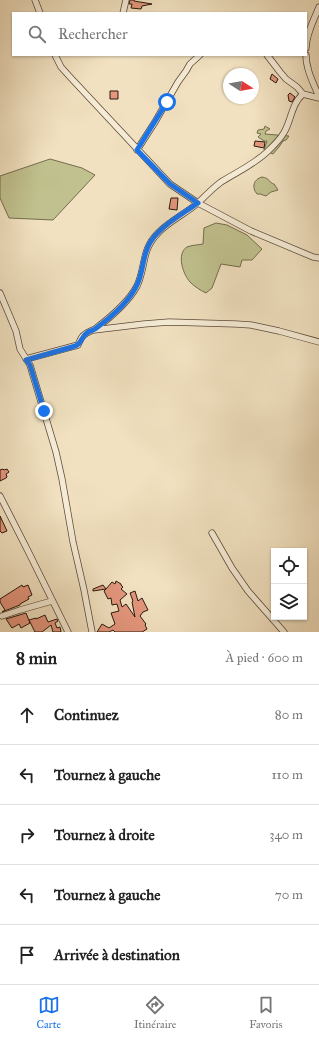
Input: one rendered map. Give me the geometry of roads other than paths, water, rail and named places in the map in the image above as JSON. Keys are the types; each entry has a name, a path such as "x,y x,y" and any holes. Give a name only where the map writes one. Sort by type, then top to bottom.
{"street":[{"path":"34,0 40,12"},
{"path":"123,12 126,0"},
{"path":"307,42 319,7"},
{"path":"56,56 61,67 170,184 198,203 251,231 313,257 319,258"},
{"path":"137,150 178,82 190,64 199,56"},
{"path":"268,56 280,72 304,94 319,97"},
{"path":"306,56 307,66 319,97"},
{"path":"26,360 78,345 84,335 94,330 110,317 130,297 137,284 150,242 158,233 198,203 206,194 220,183 241,171 266,153 284,134 295,106 300,97 304,94"},
{"path":"0,293 16,331 20,349 30,365 60,469 72,542 84,590 92,632"},
{"path":"94,330 169,322 236,324 251,325 279,331 319,342"},
{"path":"0,496 68,632"},
{"path":"212,533 232,568 248,590 284,632"},
{"path":"2,616 52,601"}]}
